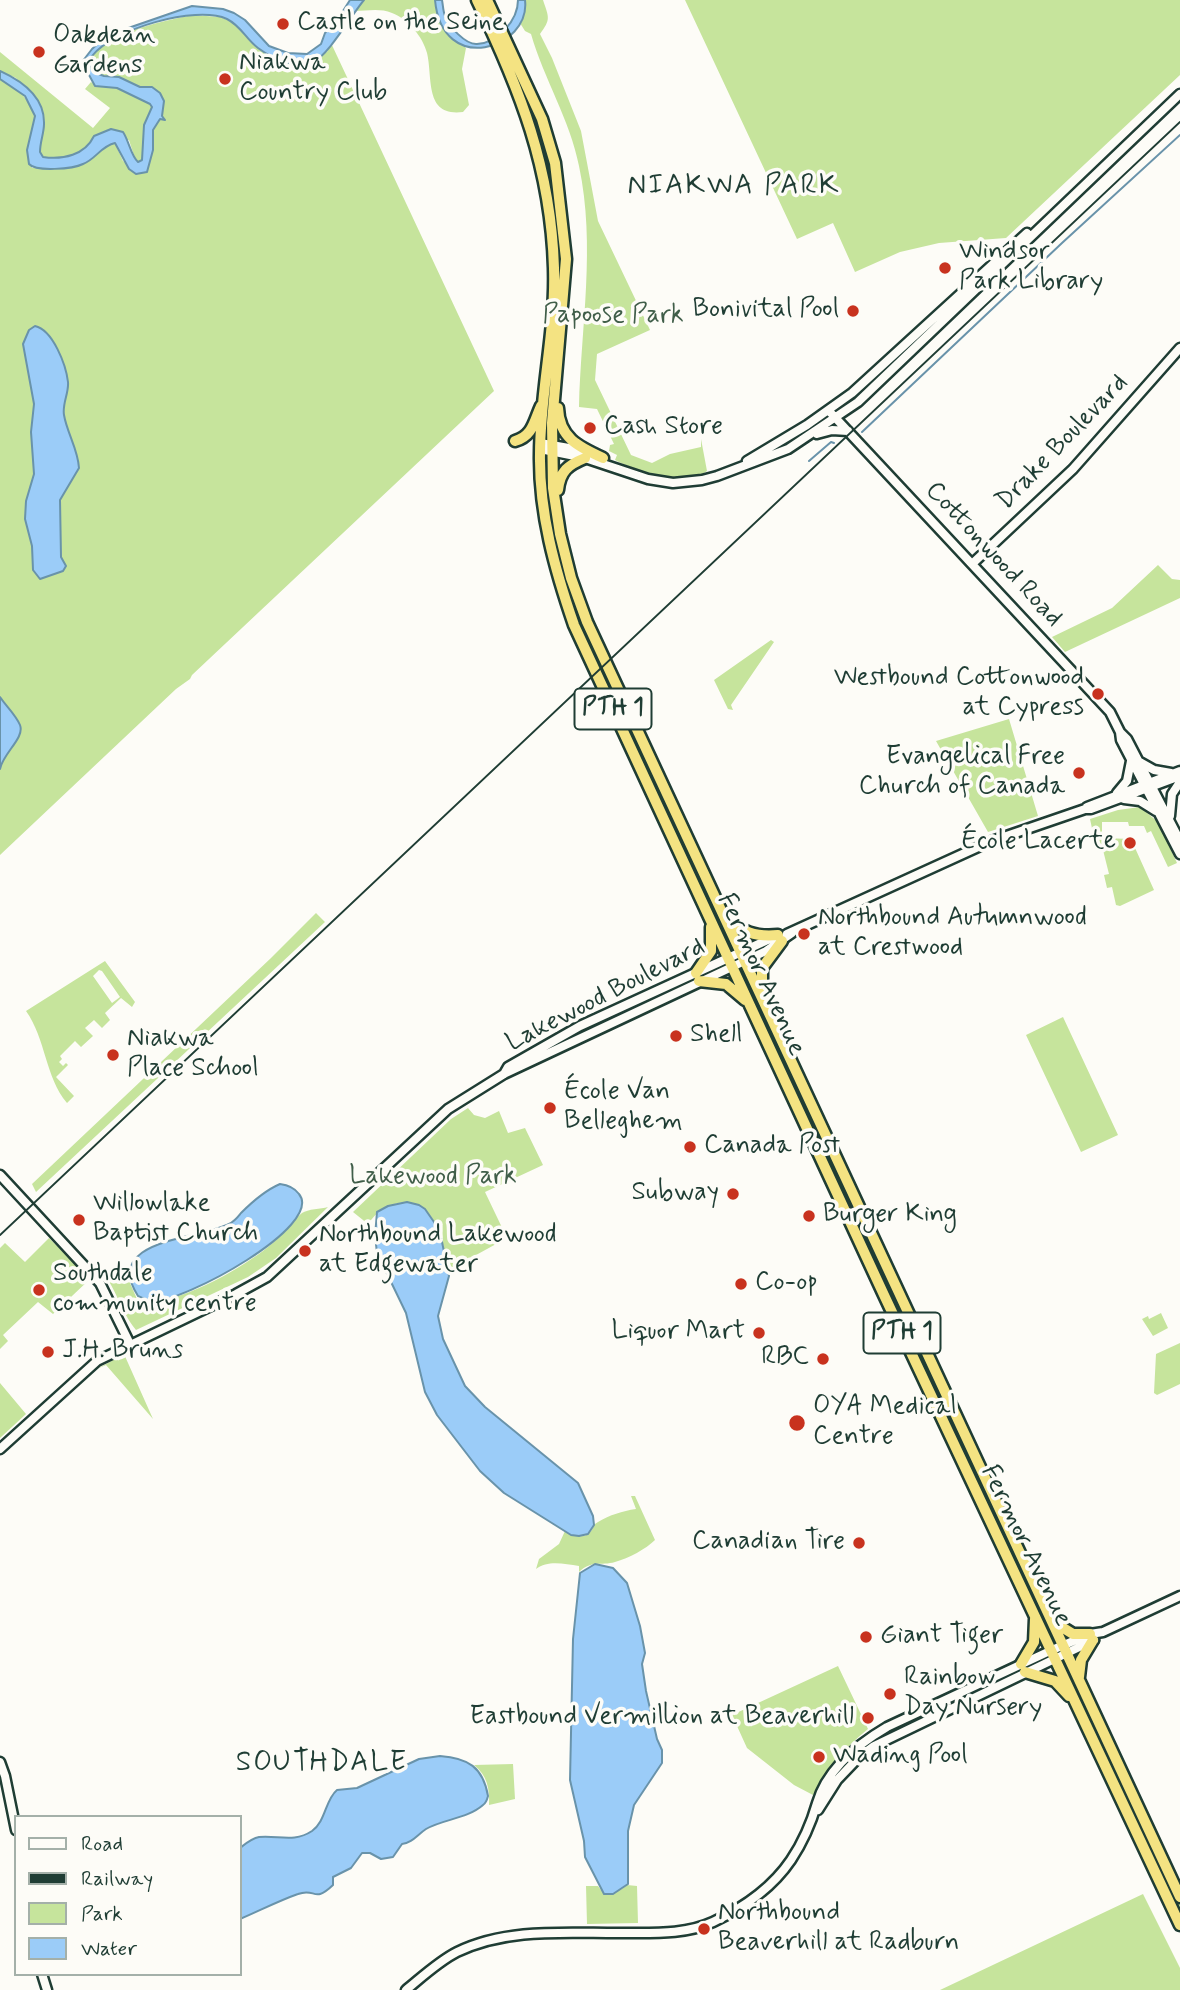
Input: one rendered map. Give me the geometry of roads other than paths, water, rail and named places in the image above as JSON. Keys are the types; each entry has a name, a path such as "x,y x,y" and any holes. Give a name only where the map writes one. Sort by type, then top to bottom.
{"highway":[{"name":"Fermor Avenue","path":"477,0 489,15 542,119 555,163 561,199 566,259 542,493 548,537 574,625 710,916 765,1006 1180,1897"},
{"name":"Fermor Avenue","path":"487,0 489,15"},
{"name":"Fermor Avenue","path":"511,62 533,130 550,216 554,268 544,399 545,447 571,578 587,622 717,903 753,1009 890,1308 1180,1925"},
{"path":"556,372 558,417 564,433 579,447 603,458"},
{"path":"515,441 531,432 544,399"},
{"path":"557,515 559,482 563,471 568,465 585,458"},
{"path":"717,903 732,923 747,933 780,938 762,968 761,984 765,1006"},
{"path":"710,916 713,938 711,951 698,977 726,984 738,992 753,1009"},
{"path":"1035,1615 1034,1642 1023,1668 1055,1681 1079,1709"},
{"path":"1051,1620 1073,1634 1091,1637 1081,1660 1079,1681"}],"street":[{"path":"807,438 858,402 1180,94"},
{"path":"730,471 829,411 873,374 999,257 1047,220"},
{"name":"Drake Boulevard","path":"972,564 1073,469 1180,348"},
{"path":"545,447 661,482 702,480 764,459 807,438 832,430 848,431 846,418 858,402"},
{"name":"Cottonwood Road","path":"829,411 1110,712 1180,841"},
{"path":"545,447 585,451 635,476"},
{"path":"1159,813 1140,801 1118,797 1135,760 1154,770 1177,774"},
{"name":"Lakewood Boulevard","path":"0,1449 89,1366 267,1277 444,1112 504,1074 698,977 989,842 1177,774"},
{"path":"1170,822 1170,799 1180,782"},
{"name":"Cottonwood Road","path":"1148,785 1180,854"},
{"path":"0,1175 95,1275 130,1344"},
{"path":"109,1354 118,1343 119,1320"},
{"path":"406,1990 456,1952 493,1940 545,1933 665,1933 710,1923 747,1903 781,1873 798,1850 831,1776 853,1751 868,1739 887,1727 1065,1650 1180,1596"},
{"path":"0,1762 14,1820"}],"water":[{"path":"350,0 364,0 326,52 306,64 292,64 271,56 258,48 232,22 213,15 176,17 117,37 92,56 91,68 93,72 104,76 119,77 140,87 152,87 160,93 164,101 162,116 165,120 160,119 153,130 153,150 147,172 136,174 129,169 115,143 78,166 47,169 29,164 27,150 35,116 25,96 0,79 0,71 24,85 41,106 44,124 40,152 43,157 73,155 85,148 94,136 111,129 123,132 138,162 142,160 144,125 152,107 117,88 95,86 82,62 108,35 192,6 223,9 234,13 245,20 269,46 288,53 307,54 321,44 325,33 334,25"},
{"path":"435,0 442,0 445,16 454,30 463,38 477,44 485,43 499,35 515,15 518,0 525,0 523,17 514,32 501,42 485,47 468,47 453,39 441,24"},
{"path":"35,326 42,329 53,341 65,367 68,386 64,415 79,468 60,500 61,557 66,566 63,571 40,579 33,570 32,546 25,519 26,501 34,474 31,432 34,404 23,344 29,330"},
{"path":"0,697 16,718 21,730 0,769"},
{"path":"280,1184 291,1187 299,1194 301,1208 291,1224 272,1242 247,1260 192,1290 153,1301 138,1296 130,1277 133,1263 143,1252 159,1244 229,1224 259,1197"},
{"path":"407,1202 425,1209 441,1237 449,1276 438,1316 443,1339 465,1386 485,1407 578,1483 593,1516 594,1525 588,1534 571,1535 504,1493 480,1471 437,1415 425,1392 406,1313 377,1253 377,1212 388,1206"},
{"path":"595,1564 613,1568 627,1583 640,1626 645,1653 642,1664 646,1691 662,1750 662,1763 634,1805 628,1831 628,1884 613,1894 604,1894 585,1857 570,1780 573,1639 580,1573"},
{"path":"440,1756 459,1759 473,1766 486,1786 486,1801 477,1810 426,1829 402,1844 393,1857 381,1859 370,1853 362,1853 351,1868 333,1877 333,1885 322,1893 304,1892 242,1918 242,1847 259,1837 292,1838 305,1835 317,1827 337,1790 357,1788 419,1759"}],"waterway":[{"path":"862,432 1180,135"},
{"path":"809,461 831,442 834,443"}],"railway":[{"path":"0,1235 1180,122"}],"place":[{"name":"Castle on the Seine","path":"283,24"},
{"name":"Oakdean Gardens","path":"39,52"},
{"name":"Niakwa Country Club","path":"225,79"},
{"name":"Windsor Park Library","path":"945,268"},
{"name":"Bonivital Pool","path":"853,311"},
{"name":"Cash Store","path":"590,428"},
{"name":"Westbound Cottonwood at Cypress","path":"1098,694"},
{"name":"Evangelical Free Church of Canada","path":"1079,773"},
{"name":"École Lacerte","path":"1130,843"},
{"name":"Northbound Autumnwood at Crestwood","path":"804,934"},
{"name":"Shell","path":"676,1036"},
{"name":"Niakwa Place School","path":"113,1055"},
{"name":"École Van Belleghem","path":"550,1108"},
{"name":"Canada Post","path":"690,1147"},
{"name":"Subway","path":"733,1194"},
{"name":"Burger King","path":"809,1216"},
{"name":"Willowlake Baptist Church","path":"79,1220"},
{"name":"Northbound Lakewood at Edgewater","path":"305,1251"},
{"name":"Co-op","path":"741,1284"},
{"name":"Southdale community centre","path":"39,1290"},
{"name":"Liquor Mart","path":"759,1333"},
{"name":"J.H. Bruns","path":"48,1352"},
{"name":"RBC","path":"823,1359"},
{"name":"OYA Medical Centre","path":"797,1423"},
{"name":"Canadian Tire","path":"859,1543"},
{"name":"Giant Tiger","path":"866,1637"},
{"name":"Rainbow Day Nursery","path":"890,1694"},
{"name":"Eastbound Vermillion at Beaverhill","path":"868,1718"},
{"name":"Wading Pool","path":"819,1757"},
{"name":"Northbound Beaverhill at Radburn","path":"704,1929"}],"district":[{"name":"NIAKWA PARK","path":"734,187"},
{"name":"SOUTHDALE","path":"322,1764"}],"park label":[{"name":"Papoose Park","path":"613,317"},
{"name":"Lakewood Park","path":"433,1178"}]}
